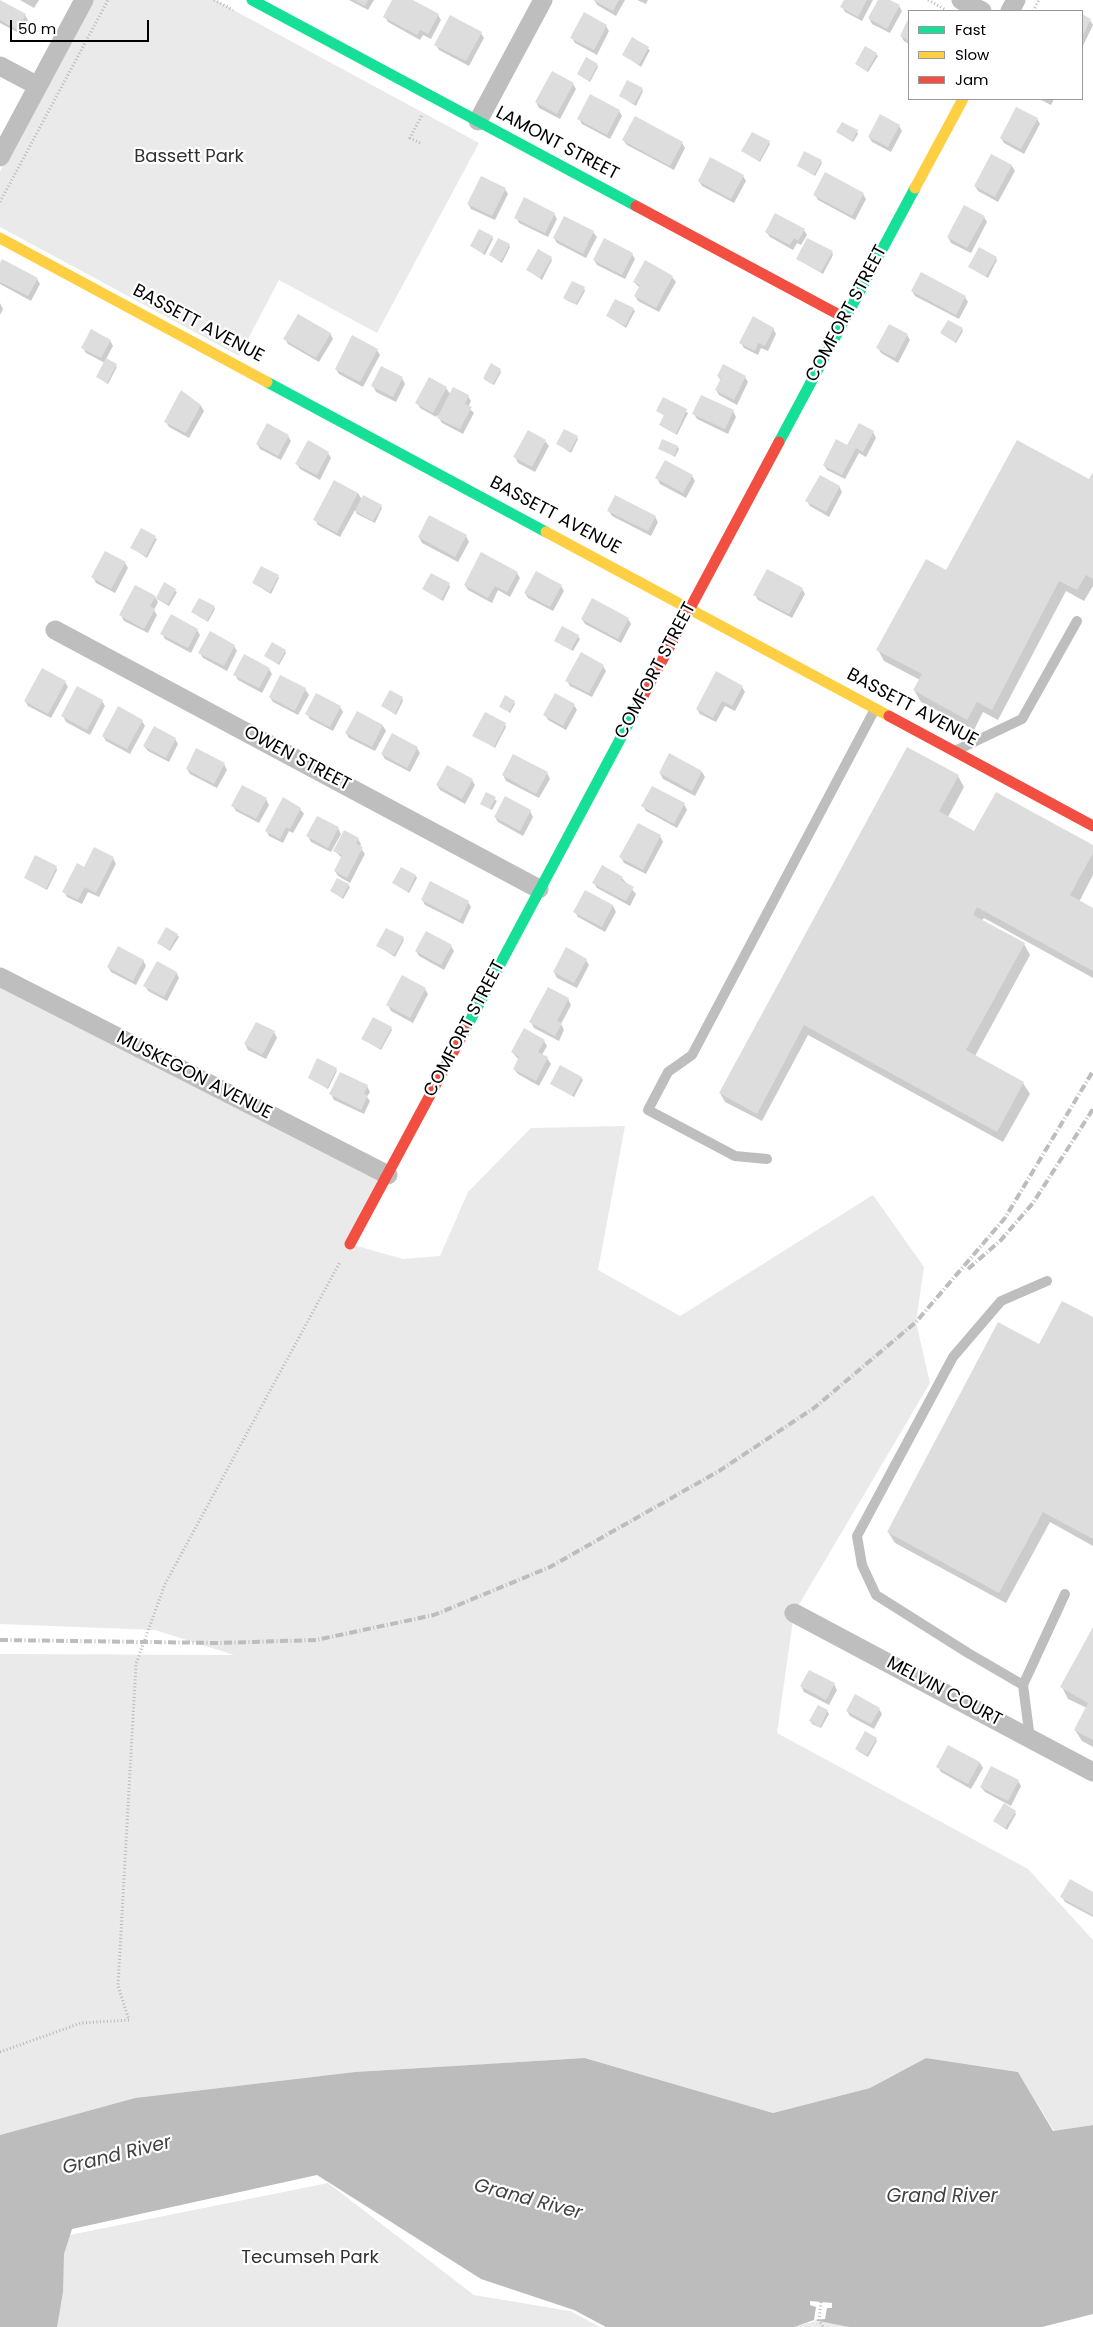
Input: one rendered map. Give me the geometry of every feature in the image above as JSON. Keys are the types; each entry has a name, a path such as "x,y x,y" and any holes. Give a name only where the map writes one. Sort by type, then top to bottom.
{"street":[{"path":"0,157 84,0"},
{"name":"LAMONT STREET","path":"252,0 845,318"},
{"path":"478,121 543,0"},
{"path":"961,0 980,10"},
{"path":"0,66 38,86"},
{"name":"COMFORT STREET","path":"350,1244 962,100"},
{"name":"BASSETT AVENUE","path":"0,238 1093,826"},
{"name":"OWEN STREET","path":"55,630 540,889"},
{"name":"MUSKEGON AVENUE","path":"0,977 388,1175"},
{"name":"MELVIN COURT","path":"794,1613 1093,1772"}],"lane":[{"path":"954,751 1022,719 1077,621"},
{"path":"767,1159 735,1156 648,1110 668,1072 692,1055 876,708"},
{"path":"1023,1685 876,1595 862,1566 857,1536 953,1357 1001,1301 1047,1281"},
{"path":"1030,1738 1023,1685 1065,1594"}],"path":[{"path":"0,202 108,0"},
{"path":"928,0 947,10"},
{"path":"420,143 410,138 424,112"},
{"path":"0,2052 81,2022 129,2020 118,1986 136,1664 165,1584 350,1244"},
{"path":"821,2302 819,2320 822,2327"}],"green space":[{"name":"Bassett Park","path":"92,0 215,0 479,143 377,333 279,280 239,356 0,227 0,171"},
{"path":"0,977 388,1175 350,1244 403,1259 440,1256 468,1192 531,1128 625,1126 598,1270 680,1316 873,1195 924,1267 916,1322 930,1383 794,1613 777,1733 1028,1869 1093,1940 1093,2125 1054,2131 1018,2072 926,2058 870,2088 773,2113 586,2058 355,2072 135,2098 0,2135 0,1654 234,1655 155,1630 0,1624"},
{"name":"Tecumseh Park","path":"328,2183 474,2295 570,2311 600,2327 0,2327 0,2249"},
{"path":"831,2318 848,2327 790,2327"}],"water":[{"name":"Grand River","path":"585,2058 773,2113 870,2088 926,2058 1018,2072 1053,2131 1093,2125 1093,2314 1042,2327 849,2327 814,2320 794,2327 606,2327 574,2310 481,2279 317,2175 72,2229 64,2254 63,2292 57,2327 0,2327 0,2135 135,2098 355,2072"}],"pier":[{"path":"810,2301 832,2303 832,2308 827,2308 825,2319 814,2320 816,2307 810,2305"}],"building":[{"path":"0,0 26,14 18,30 0,20"},
{"path":"354,0 368,0 365,6"},
{"path":"392,0 413,0 439,14 428,34 420,30 417,35 383,17"},
{"path":"593,0 619,0 613,11"},
{"path":"844,0 867,0 858,17 840,7"},
{"path":"878,0 890,0 900,5 887,29 868,18"},
{"path":"584,12 607,25 594,50 570,38"},
{"path":"450,15 482,32 466,61 434,45"},
{"path":"1083,15 1091,19 1083,35"},
{"path":"908,19 908,40 900,36"},
{"path":"632,37 649,47 639,65 622,55"},
{"path":"865,46 877,53 867,71 855,64"},
{"path":"586,57 598,64 589,81 577,74"},
{"path":"552,71 574,83 557,114 535,102"},
{"path":"627,80 643,88 634,104 619,96"},
{"path":"590,94 620,110 607,135 577,119"},
{"path":"1016,107 1038,118 1021,149 1000,138"},
{"path":"880,114 900,125 888,147 868,137"},
{"path":"635,116 683,142 670,166 622,140"},
{"path":"842,122 858,130 852,141 836,132"},
{"path":"752,132 770,141 759,161 741,151"},
{"path":"804,151 822,160 814,175 797,166"},
{"path":"991,154 1012,165 995,197 974,186"},
{"path":"710,157 744,175 731,199 698,181"},
{"path":"825,172 864,193 852,216 813,195"},
{"path":"481,176 506,188 492,216 467,204"},
{"path":"524,197 555,213 545,233 514,218"},
{"path":"964,205 985,216 967,248 947,237"},
{"path":"775,213 805,229 798,241 794,238 790,245 765,232"},
{"path":"564,216 594,231 583,254 553,238"},
{"path":"479,229 493,236 483,253 470,246"},
{"path":"498,238 510,244 501,261 489,255"},
{"path":"604,238 633,253 622,275 593,260"},
{"path":"807,238 833,251 821,272 796,259"},
{"path":"979,247 997,257 986,276 968,267"},
{"path":"538,249 552,257 540,278 526,270"},
{"path":"2,259 38,278 28,296 0,282 0,263"},
{"path":"645,260 673,276 656,308 634,296 640,285 633,282"},
{"path":"921,272 966,296 956,315 911,291"},
{"path":"572,281 585,287 576,304 563,298"},
{"path":"615,299 634,308 625,326 606,316"},
{"path":"298,314 331,333 316,358 283,339"},
{"path":"753,316 774,328 765,346 758,343 755,351 739,343"},
{"path":"948,320 963,328 955,342 940,333"},
{"path":"889,324 908,334 895,358 876,348"},
{"path":"91,329 111,340 101,358 81,348"},
{"path":"352,335 378,349 360,382 335,369"},
{"path":"106,358 117,364 107,383 96,377"},
{"path":"491,363 501,369 493,384 483,378"},
{"path":"723,364 746,376 734,400 715,390 721,378 717,376"},
{"path":"381,366 403,377 393,397 371,386"},
{"path":"429,377 447,387 433,413 415,403"},
{"path":"453,387 469,395 465,404 472,407 460,429 437,418"},
{"path":"181,390 201,405 186,433 164,422"},
{"path":"701,395 734,410 725,429 692,414"},
{"path":"663,397 687,409 676,434 659,425 664,415 656,411"},
{"path":"267,423 289,435 278,456 256,444"},
{"path":"859,423 874,431 863,452 856,448 842,475 823,465 836,439 847,445"},
{"path":"564,429 578,436 570,451 556,444"},
{"path":"528,430 546,440 532,467 513,457"},
{"path":"662,439 678,446 674,456 658,449"},
{"path":"308,440 329,452 317,475 295,464"},
{"path":"1017,440 1089,479 1093,472 1093,579 1086,575 1077,590 1059,581 992,710 977,702 967,720 913,690 922,674 876,650 926,559 946,570"},
{"path":"665,460 693,475 683,493 655,478"},
{"path":"820,475 840,486 826,512 805,501"},
{"path":"334,480 358,493 337,533 313,520"},
{"path":"363,495 382,505 373,521 355,511"},
{"path":"615,495 656,516 648,531 607,511"},
{"path":"429,515 467,535 455,557 418,537"},
{"path":"141,528 156,536 146,556 130,548"},
{"path":"105,551 126,562 111,589 91,577"},
{"path":"481,552 518,572 507,592 495,586 488,598 464,585"},
{"path":"261,566 279,575 270,592 252,583"},
{"path":"767,569 803,588 789,614 753,595"},
{"path":"536,571 562,585 550,607 524,593"},
{"path":"431,573 450,583 441,600 422,589"},
{"path":"164,582 176,589 168,604 156,598"},
{"path":"135,585 156,596 150,606 155,609 144,629 119,615"},
{"path":"199,598 215,606 207,621 191,612"},
{"path":"592,598 629,618 618,639 581,619"},
{"path":"171,614 198,629 188,648 160,634"},
{"path":"562,626 579,635 571,650 554,641"},
{"path":"210,631 235,645 224,666 198,653"},
{"path":"272,642 286,650 278,664 264,656"},
{"path":"581,652 604,665 589,693 565,681"},
{"path":"244,654 270,668 259,688 233,675"},
{"path":"42,668 66,681 48,714 24,701"},
{"path":"716,671 743,686 732,706 722,701 713,718 696,709"},
{"path":"280,675 306,688 295,711 269,697"},
{"path":"77,686 103,700 87,730 61,716"},
{"path":"390,690 403,697 395,714 381,706"},
{"path":"316,693 341,706 330,727 305,714"},
{"path":"555,693 575,704 563,726 543,715"},
{"path":"505,695 515,701 509,712 499,707"},
{"path":"118,706 143,720 127,749 102,736"},
{"path":"357,711 383,725 372,747 345,733"},
{"path":"485,712 506,723 494,747 472,736"},
{"path":"154,726 176,738 166,758 143,746"},
{"path":"392,733 418,747 407,768 381,754"},
{"path":"907,747 959,775 939,811 974,831 996,792 1093,845 1093,853 1070,895 1093,908 1093,971 977,907 973,915 1025,943 966,1050 1024,1082 997,1132 804,1025 757,1114 719,1093"},
{"path":"196,748 225,763 214,784 186,769"},
{"path":"669,753 702,771 692,791 659,773"},
{"path":"513,754 548,772 536,794 502,775"},
{"path":"447,765 473,779 462,799 436,785"},
{"path":"242,785 267,798 256,819 231,806"},
{"path":"652,786 685,803 674,824 641,806"},
{"path":"486,792 496,797 490,809 480,804"},
{"path":"505,796 531,810 520,831 494,817"},
{"path":"283,797 301,808 290,829 286,827 280,839 265,831"},
{"path":"317,816 339,827 328,848 306,836"},
{"path":"638,823 661,835 643,870 619,857"},
{"path":"344,830 359,838 356,844 363,847 347,878 334,871 342,855 333,851"},
{"path":"94,847 114,857 96,893 85,887 78,900 62,892 77,863 84,867"},
{"path":"35,855 57,866 46,889 24,878"},
{"path":"602,865 623,877 621,880 634,887 626,901 592,883"},
{"path":"401,867 416,875 408,892 392,883"},
{"path":"337,878 349,884 342,898 330,891"},
{"path":"430,881 469,901 460,920 421,900"},
{"path":"585,890 613,905 602,927 573,912"},
{"path":"166,927 178,934 169,950 157,943"},
{"path":"386,928 404,937 394,955 376,946"},
{"path":"426,931 452,945 441,965 415,951"},
{"path":"118,946 144,960 133,981 107,967"},
{"path":"566,947 587,959 574,983 553,972"},
{"path":"157,961 177,972 164,997 143,986"},
{"path":"402,975 426,988 410,1018 386,1005"},
{"path":"548,987 569,998 557,1021 562,1023 555,1036 529,1022"},
{"path":"373,1017 392,1027 380,1049 361,1039"},
{"path":"256,1022 275,1031 262,1055 244,1044"},
{"path":"524,1028 545,1040 538,1052 548,1057 536,1081 513,1069 519,1057 511,1052"},
{"path":"317,1058 337,1068 327,1088 308,1078"},
{"path":"560,1065 582,1077 572,1096 550,1084"},
{"path":"340,1072 368,1085 364,1094 368,1095 361,1110 329,1094"},
{"path":"1062,1301 1093,1317 1093,1539 1043,1512 999,1593 887,1532 998,1322 1039,1344"},
{"path":"1093,1627 1093,1740 1074,1730 1088,1703 1060,1687"},
{"path":"809,1670 835,1683 826,1700 800,1686"},
{"path":"855,1694 880,1708 871,1724 846,1711"},
{"path":"818,1705 828,1710 820,1727 809,1721"},
{"path":"865,1731 877,1738 867,1755 855,1749"},
{"path":"948,1745 980,1762 968,1784 936,1767"},
{"path":"991,1766 1019,1780 1008,1801 980,1787"},
{"path":"1004,1803 1016,1811 1005,1828 993,1821"},
{"path":"1070,1879 1093,1892 1093,1915 1060,1897"}],"railway":[{"path":"0,1640 218,1643 316,1640 434,1615 550,1567 719,1471 814,1408 916,1322 1005,1218 1093,1071"},
{"path":"968,1269 1001,1240 1033,1203 1093,1109"}],"traffic: fast":[{"path":"252,0 636,206"},
{"path":"779,442 915,188"},
{"path":"267,382 546,532"},
{"path":"465,1030 642,698"}],"traffic: slow":[{"path":"915,188 962,100"},
{"path":"0,238 267,382"},
{"path":"546,532 889,716"}],"traffic: jam":[{"path":"636,206 845,318"},
{"path":"642,698 779,442"},
{"path":"889,716 1093,826"},
{"path":"350,1244 465,1030"}]}
